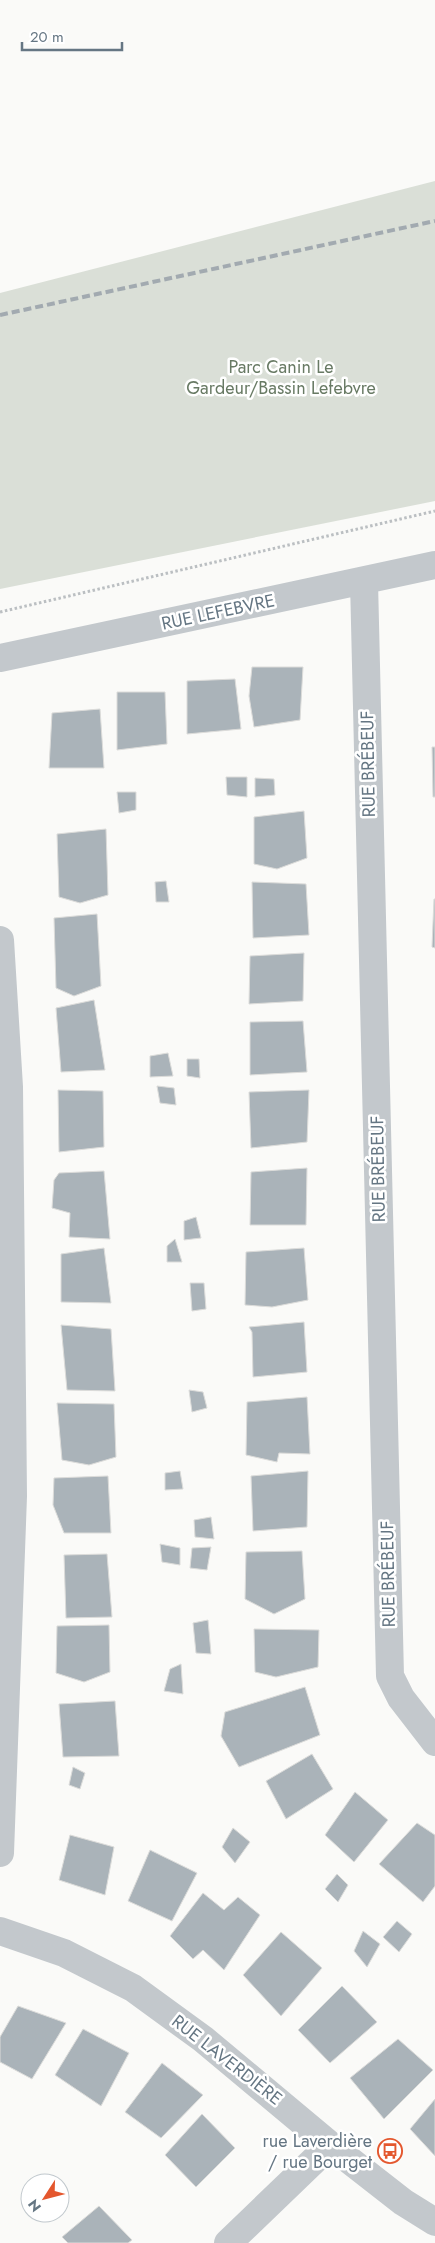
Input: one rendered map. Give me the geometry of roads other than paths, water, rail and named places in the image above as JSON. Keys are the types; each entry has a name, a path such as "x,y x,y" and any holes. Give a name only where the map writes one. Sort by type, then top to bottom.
{"street":[{"name":"RUE LEFEBVRE","path":"0,658 435,565"},
{"name":"RUE BRÉBEUF","path":"364,581 390,1676 401,1698 435,1742"},
{"path":"0,940 5,1088 7,1496 0,1853"},
{"name":"RUE LAVERDIÈRE","path":"0,1931 64,1953 133,1988 210,2045 330,2145 403,2202 435,2222"},
{"path":"228,2243 330,2145"}],"railway":[{"path":"0,315 435,221"}],"place":[{"name":"rue Laverdière / rue Bourget","path":"390,2151"}],"park label":[{"name":"Parc Canin Le Gardeur/Bassin Lefebvre","path":"281,377"}]}
